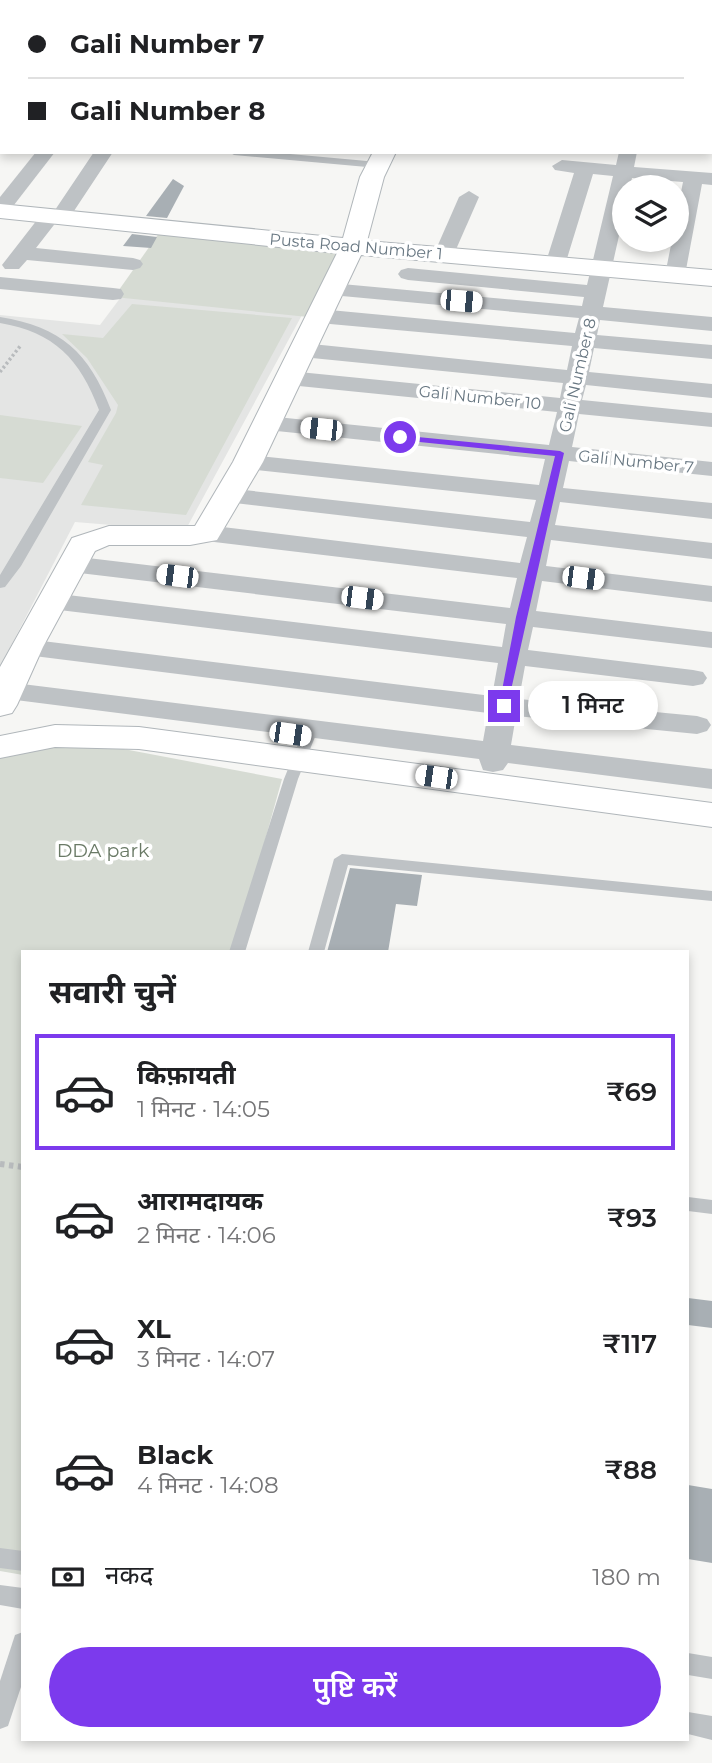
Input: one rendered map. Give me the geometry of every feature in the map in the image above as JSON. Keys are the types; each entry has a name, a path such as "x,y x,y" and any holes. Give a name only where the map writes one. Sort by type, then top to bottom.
{"street":[{"path":"0,210 44,154"},
{"path":"102,154 0,282 113,294"},
{"path":"562,166 585,168 625,162 664,175 669,154"},
{"path":"206,533 226,495 248,462 319,316 348,268 372,177 382,159"},
{"name":"Gali Number 8","path":"494,758 521,617 625,162"},
{"path":"555,265 585,168"},
{"path":"675,275 680,239 703,178"},
{"path":"444,254 469,197"},
{"name":"Pusta Road Number 1","path":"0,210 56,215 348,268 444,254 555,265 597,291 675,275 712,278"},
{"path":"21,253 133,264"},
{"path":"348,268 597,291 712,324"},
{"path":"394,273 597,291"},
{"path":"319,316 712,352"},
{"path":"302,350 712,391"},
{"name":"Gali Number 10","path":"289,378 712,420"},
{"name":"Gali Number 7","path":"267,423 712,469"},
{"path":"248,462 712,511"},
{"path":"226,495 712,551"},
{"path":"2,705 26,647 71,564 83,545 92,539 121,535 169,539 206,533 712,594"},
{"path":"71,564 712,640"},
{"path":"51,601 694,678"},
{"path":"26,647 504,706 697,725"},
{"path":"2,705 117,713 303,748 712,815"},
{"path":"2,705 712,779"},
{"path":"0,747 55,736 96,735 494,758 712,793"}],"lane":[{"path":"276,154 382,159"},
{"path":"0,320 47,331 65,344 79,359 104,410 14,566 0,584"},
{"path":"238,950 303,748"},
{"path":"317,950 342,859 712,896"},
{"path":"689,1204 712,1207"},
{"path":"0,1558 21,1561"},
{"path":"0,1595 21,1599"},
{"path":"0,1717 21,1649"},
{"path":"689,1664 712,1668"},
{"path":"689,1723 712,1728"}],"path":[{"path":"0,372 22,345"},
{"path":"0,1164 21,1167"}],"shaded area":[{"path":"121,297 302,315 185,531 75,522 0,667 0,315 100,325"}],"green space":[{"path":"164,226 353,248 318,318 114,297"},
{"path":"132,304 292,318 186,515 81,505 103,465 88,462 118,405 87,358 62,334 103,338"},
{"path":"0,415 82,426 43,483 0,478"},
{"name":"DDA park","path":"55,736 282,779 235,950 21,950 21,1575 0,1571 0,749"}],"building":[{"path":"173,179 184,186 167,218 146,216"},
{"path":"132,234 157,237 151,248 123,246"},
{"path":"350,868 422,875 417,906 396,904 388,950 328,950"},
{"path":"689,1298 712,1301 712,1328 689,1325"},
{"path":"689,1485 712,1489 712,1563 689,1559"}],"route":[{"path":"400,437 560,453 521,617 504,706"}]}
